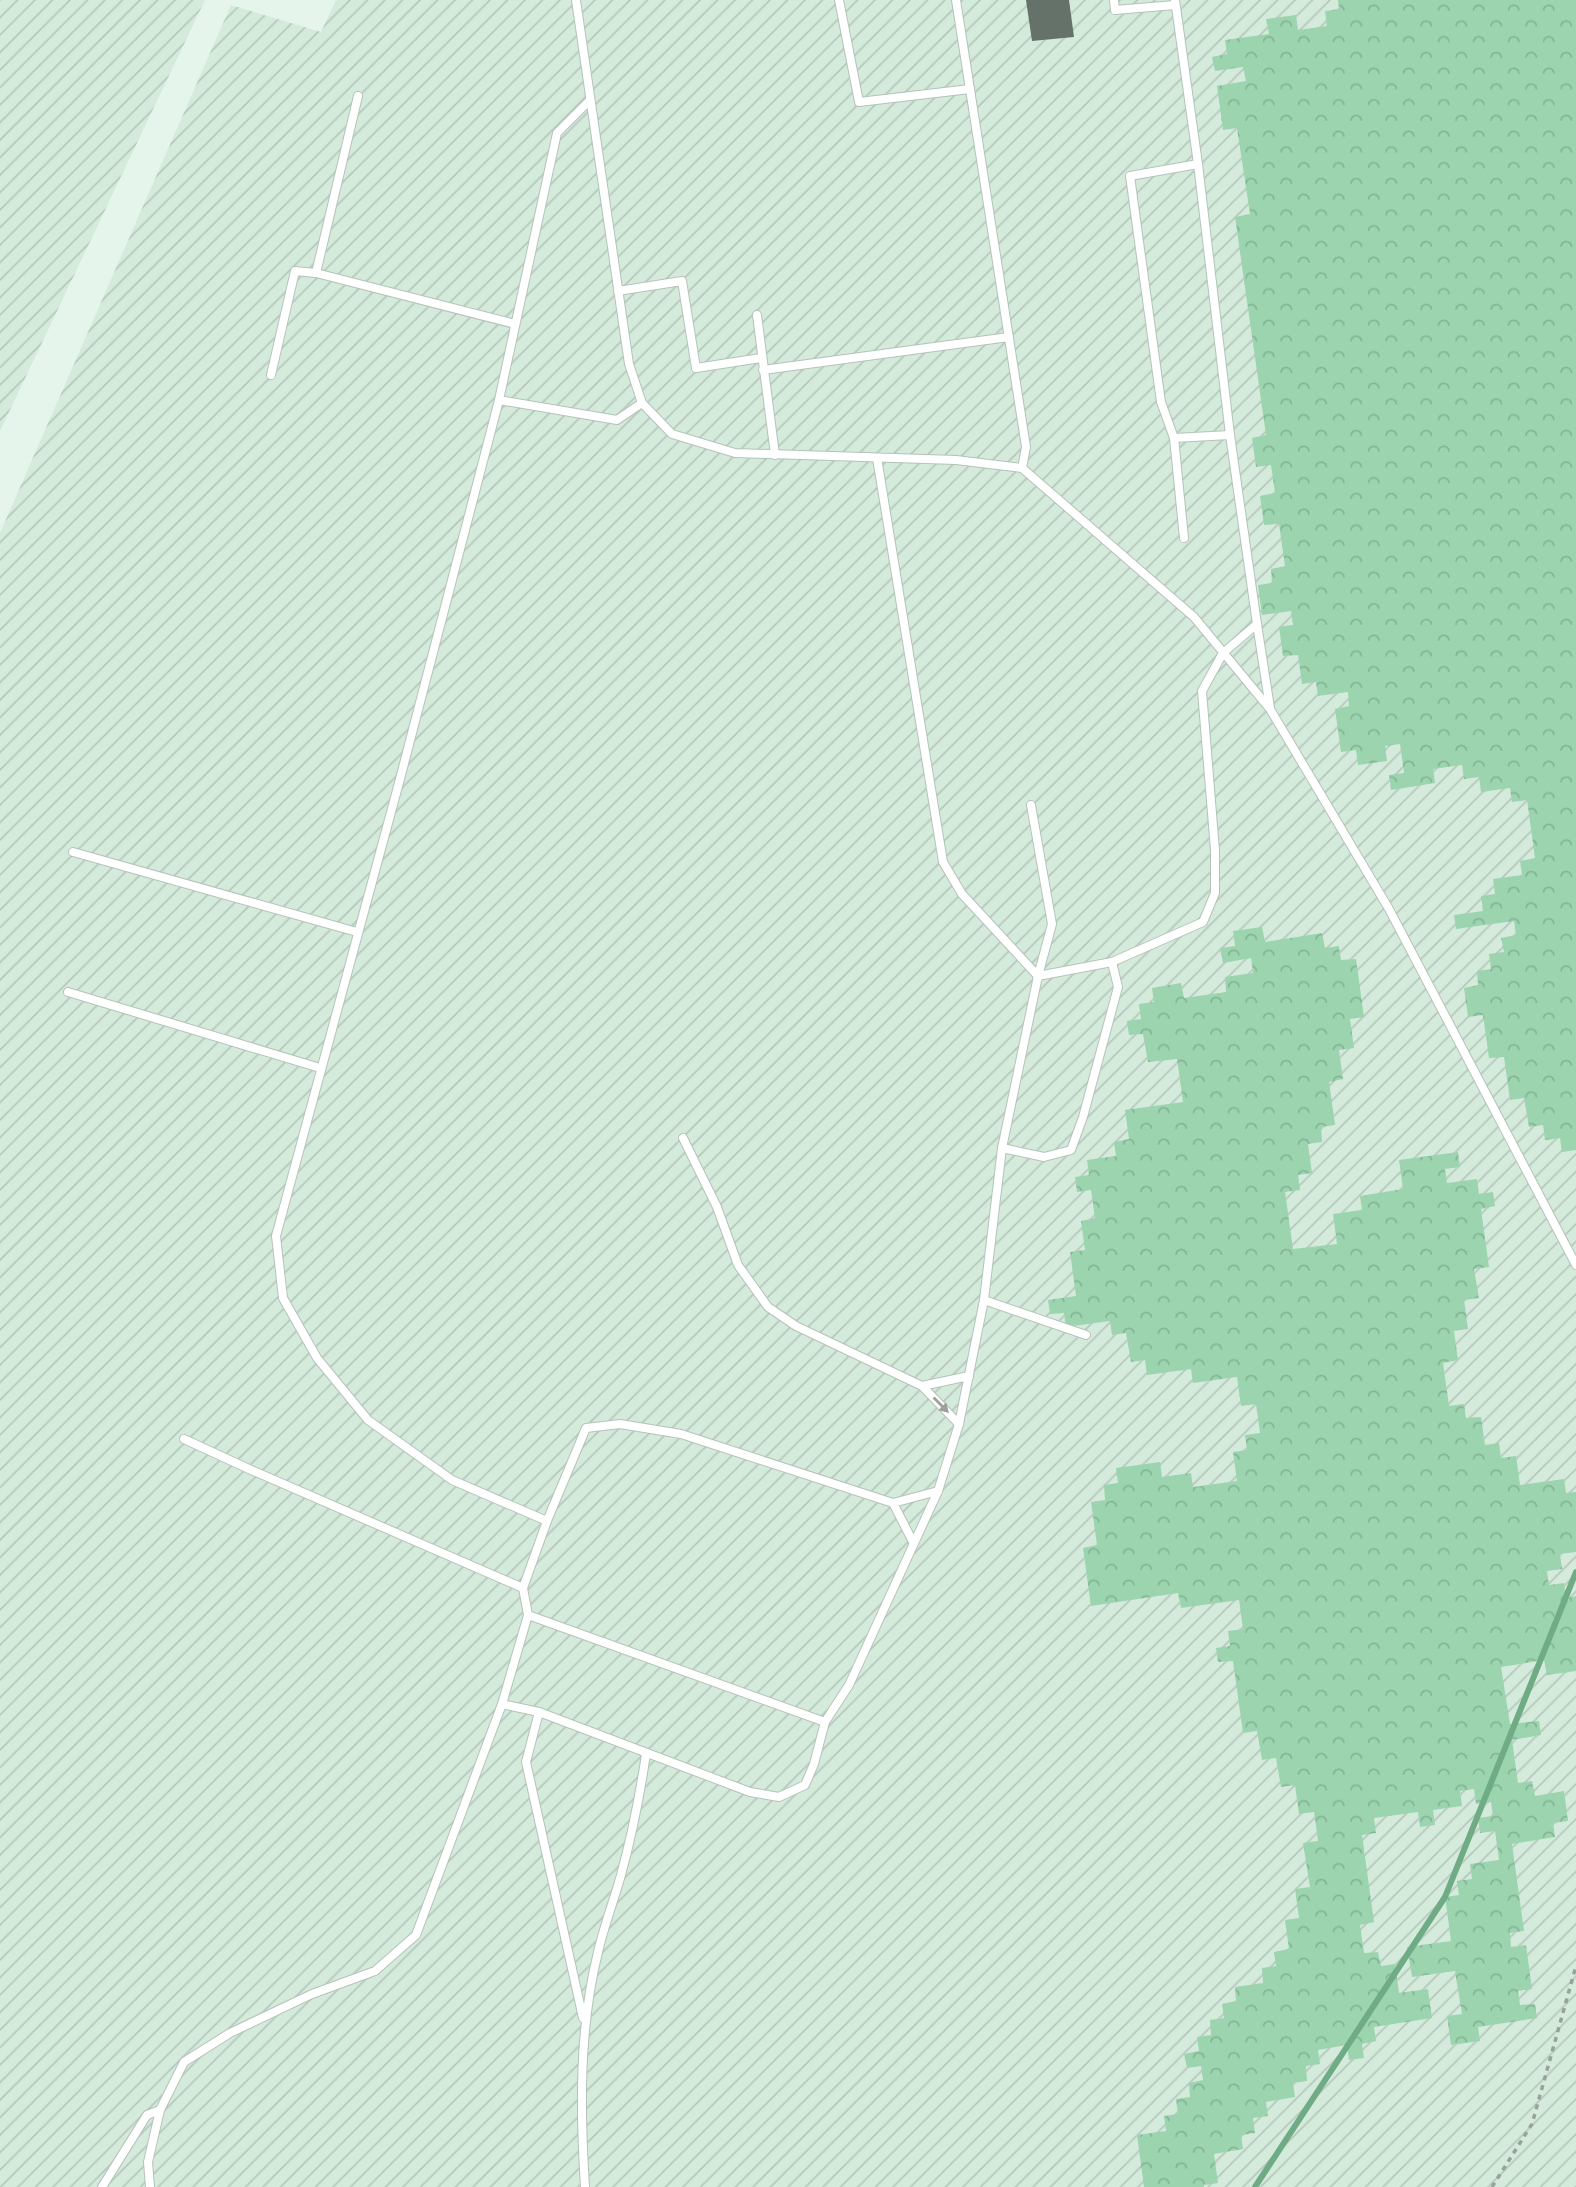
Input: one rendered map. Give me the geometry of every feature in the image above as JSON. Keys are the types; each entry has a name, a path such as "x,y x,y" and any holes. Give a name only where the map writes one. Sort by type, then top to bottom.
{"lane":[{"path":"576,0 629,365 642,403 672,435 735,453 956,460 1022,468 1194,617 1270,709 1389,909 1576,1265"},
{"path":"839,0 859,102 970,89"},
{"path":"956,0 1026,447 1022,468"},
{"path":"1114,0 1115,10 1175,3 1198,164 1230,435 1270,709"},
{"path":"316,273 358,96"},
{"path":"547,1521 453,1480 368,1420 317,1358 283,1298 276,1236 499,400 557,133 590,100"},
{"path":"1184,538 1174,438 1161,402 1130,176 1198,164"},
{"path":"271,375 295,271 316,273 515,324"},
{"path":"618,291 682,281 696,368 761,358"},
{"path":"757,315 775,455"},
{"path":"763,370 1009,337"},
{"path":"499,400 617,420 642,403"},
{"path":"1174,438 1230,435"},
{"path":"877,458 943,862 962,894 1038,976"},
{"path":"1038,976 1112,962 1203,922 1215,893 1216,850 1202,691 1223,653 1256,624"},
{"path":"502,1704 539,1712 750,1792 779,1797 805,1785 814,1764 825,1722 849,1685 938,1490 959,1424 984,1300 1002,1148 1038,976 1052,924 1031,805"},
{"path":"73,852 358,932"},
{"path":"1002,1148 1044,1157 1071,1150 1083,1117 1118,987 1112,962"},
{"path":"68,992 320,1068"},
{"path":"683,1138 717,1207 738,1265 768,1307 796,1326 922,1387 959,1424"},
{"path":"984,1300 1086,1335"},
{"path":"922,1387 969,1376"},
{"path":"150,2187 148,2162 160,2110 184,2062 230,2033 312,1994 375,1971 416,1935 502,1704 528,1615 523,1588 547,1521 586,1428 620,1424 681,1434 894,1503 938,1490"},
{"path":"184,1438 523,1588"},
{"path":"894,1503 914,1542"},
{"path":"528,1615 825,1722"},
{"path":"539,1712 526,1762 585,2024"},
{"path":"585,2187 585,2024 597,1952 639,1801 646,1754"},
{"path":"102,2187 147,2115 160,2110"}],"path":[{"path":"1492,2187 1532,2124 1576,1966"}],"shaded area":[{"path":"0,0 205,0 0,431"},
{"path":"336,0 1576,0 1576,2187 0,2187 0,533 231,5 321,32"}],"green space":[{"path":"1338,0 1576,0 1576,1150 1562,1152 1560,1138 1545,1140 1543,1125 1529,1127 1524,1098 1510,1100 1504,1057 1489,1058 1483,1015 1468,1017 1464,988 1478,985 1477,971 1491,969 1489,954 1504,952 1501,938 1516,935 1514,921 1456,929 1454,915 1483,911 1481,896 1495,894 1493,879 1522,875 1520,861 1535,858 1527,800 1512,802 1510,788 1481,792 1479,777 1464,779 1462,765 1433,769 1435,783 1391,790 1389,775 1404,773 1400,744 1385,746 1387,761 1358,765 1356,750 1341,752 1335,709 1349,706 1348,692 1318,696 1316,682 1302,684 1298,655 1283,656 1279,627 1293,625 1291,611 1262,615 1258,585 1272,583 1271,569 1285,566 1279,524 1264,525 1260,496 1275,493 1271,465 1256,467 1252,438 1266,435 1235,217 1250,214 1237,128 1223,130 1217,86 1246,81 1243,67 1215,71 1212,57 1227,54 1225,40 1269,34 1266,19 1296,15 1298,30 1327,26 1325,11 1339,9"},
{"path":"1262,927 1265,942 1322,933 1325,948 1339,946 1341,960 1356,959 1364,1017 1350,1019 1354,1048 1339,1050 1343,1079 1329,1082 1335,1125 1321,1127 1322,1142 1308,1144 1312,1173 1298,1175 1300,1190 1285,1192 1293,1249 1337,1244 1333,1214 1362,1210 1360,1196 1403,1189 1399,1160 1458,1152 1460,1167 1445,1169 1447,1183 1477,1179 1479,1194 1493,1192 1495,1206 1481,1209 1489,1267 1474,1269 1479,1298 1464,1300 1468,1329 1454,1331 1458,1360 1443,1363 1449,1406 1464,1404 1466,1418 1481,1417 1485,1445 1499,1443 1501,1458 1516,1456 1520,1485 1564,1479 1566,1493 1576,1492 1576,1552 1560,1554 1562,1569 1547,1571 1549,1585 1564,1583 1566,1598 1576,1596 1576,1671 1547,1675 1544,1660 1501,1667 1510,1724 1539,1721 1541,1735 1512,1740 1518,1783 1532,1781 1535,1796 1564,1791 1568,1821 1553,1823 1555,1837 1512,1844 1524,1931 1510,1933 1511,1947 1526,1945 1532,1989 1518,1991 1520,2005 1535,2004 1537,2018 1478,2027 1480,2041 1451,2045 1447,2016 1462,2014 1455,1971 1412,1977 1407,1947 1451,1941 1445,1897 1459,1895 1457,1881 1472,1879 1470,1864 1499,1860 1495,1831 1480,1833 1478,1818 1493,1816 1491,1802 1476,1804 1474,1789 1460,1791 1462,1806 1433,1810 1435,1825 1420,1827 1418,1812 1374,1818 1376,1833 1362,1835 1374,1922 1360,1925 1364,1953 1378,1952 1381,1966 1395,1964 1399,1993 1428,1989 1432,2018 1374,2027 1376,2041 1362,2044 1364,2058 1349,2060 1347,2045 1318,2050 1320,2064 1306,2066 1307,2081 1293,2083 1295,2097 1266,2102 1268,2116 1253,2118 1255,2133 1241,2135 1243,2149 1214,2154 1218,2183 1204,2187 1144,2187 1137,2135 1166,2131 1164,2116 1178,2114 1176,2099 1190,2097 1189,2083 1203,2080 1201,2066 1187,2068 1184,2054 1199,2051 1197,2037 1211,2035 1210,2020 1224,2018 1222,2004 1236,2001 1235,1987 1263,1983 1262,1968 1276,1966 1274,1952 1289,1949 1285,1920 1299,1918 1295,1889 1310,1887 1303,1843 1318,1841 1314,1812 1299,1814 1295,1785 1281,1787 1276,1758 1262,1760 1257,1731 1243,1733 1233,1661 1218,1662 1216,1648 1230,1646 1228,1631 1243,1629 1239,1600 1181,1608 1178,1593 1091,1606 1083,1548 1097,1545 1091,1502 1105,1500 1104,1485 1118,1483 1116,1468 1160,1462 1162,1477 1191,1473 1193,1487 1237,1481 1233,1452 1247,1450 1245,1435 1260,1433 1256,1404 1241,1406 1237,1377 1193,1383 1191,1369 1147,1375 1145,1360 1131,1362 1126,1333 1112,1335 1110,1321 1066,1327 1064,1313 1050,1314 1048,1300 1076,1296 1070,1252 1085,1250 1081,1221 1095,1218 1091,1190 1077,1192 1075,1177 1089,1175 1087,1160 1116,1156 1114,1142 1129,1139 1125,1110 1183,1102 1177,1059 1148,1062 1143,1034 1129,1035 1127,1021 1141,1019 1139,1004 1154,1002 1152,988 1181,983 1184,998 1226,992 1225,977 1253,973 1251,958 1223,963 1220,948 1235,946 1233,931"}],"building":[{"path":"1026,0 1069,0 1074,37 1032,41"}],"waterway":[{"path":"1255,2187 1445,1897 1576,1572"}]}
